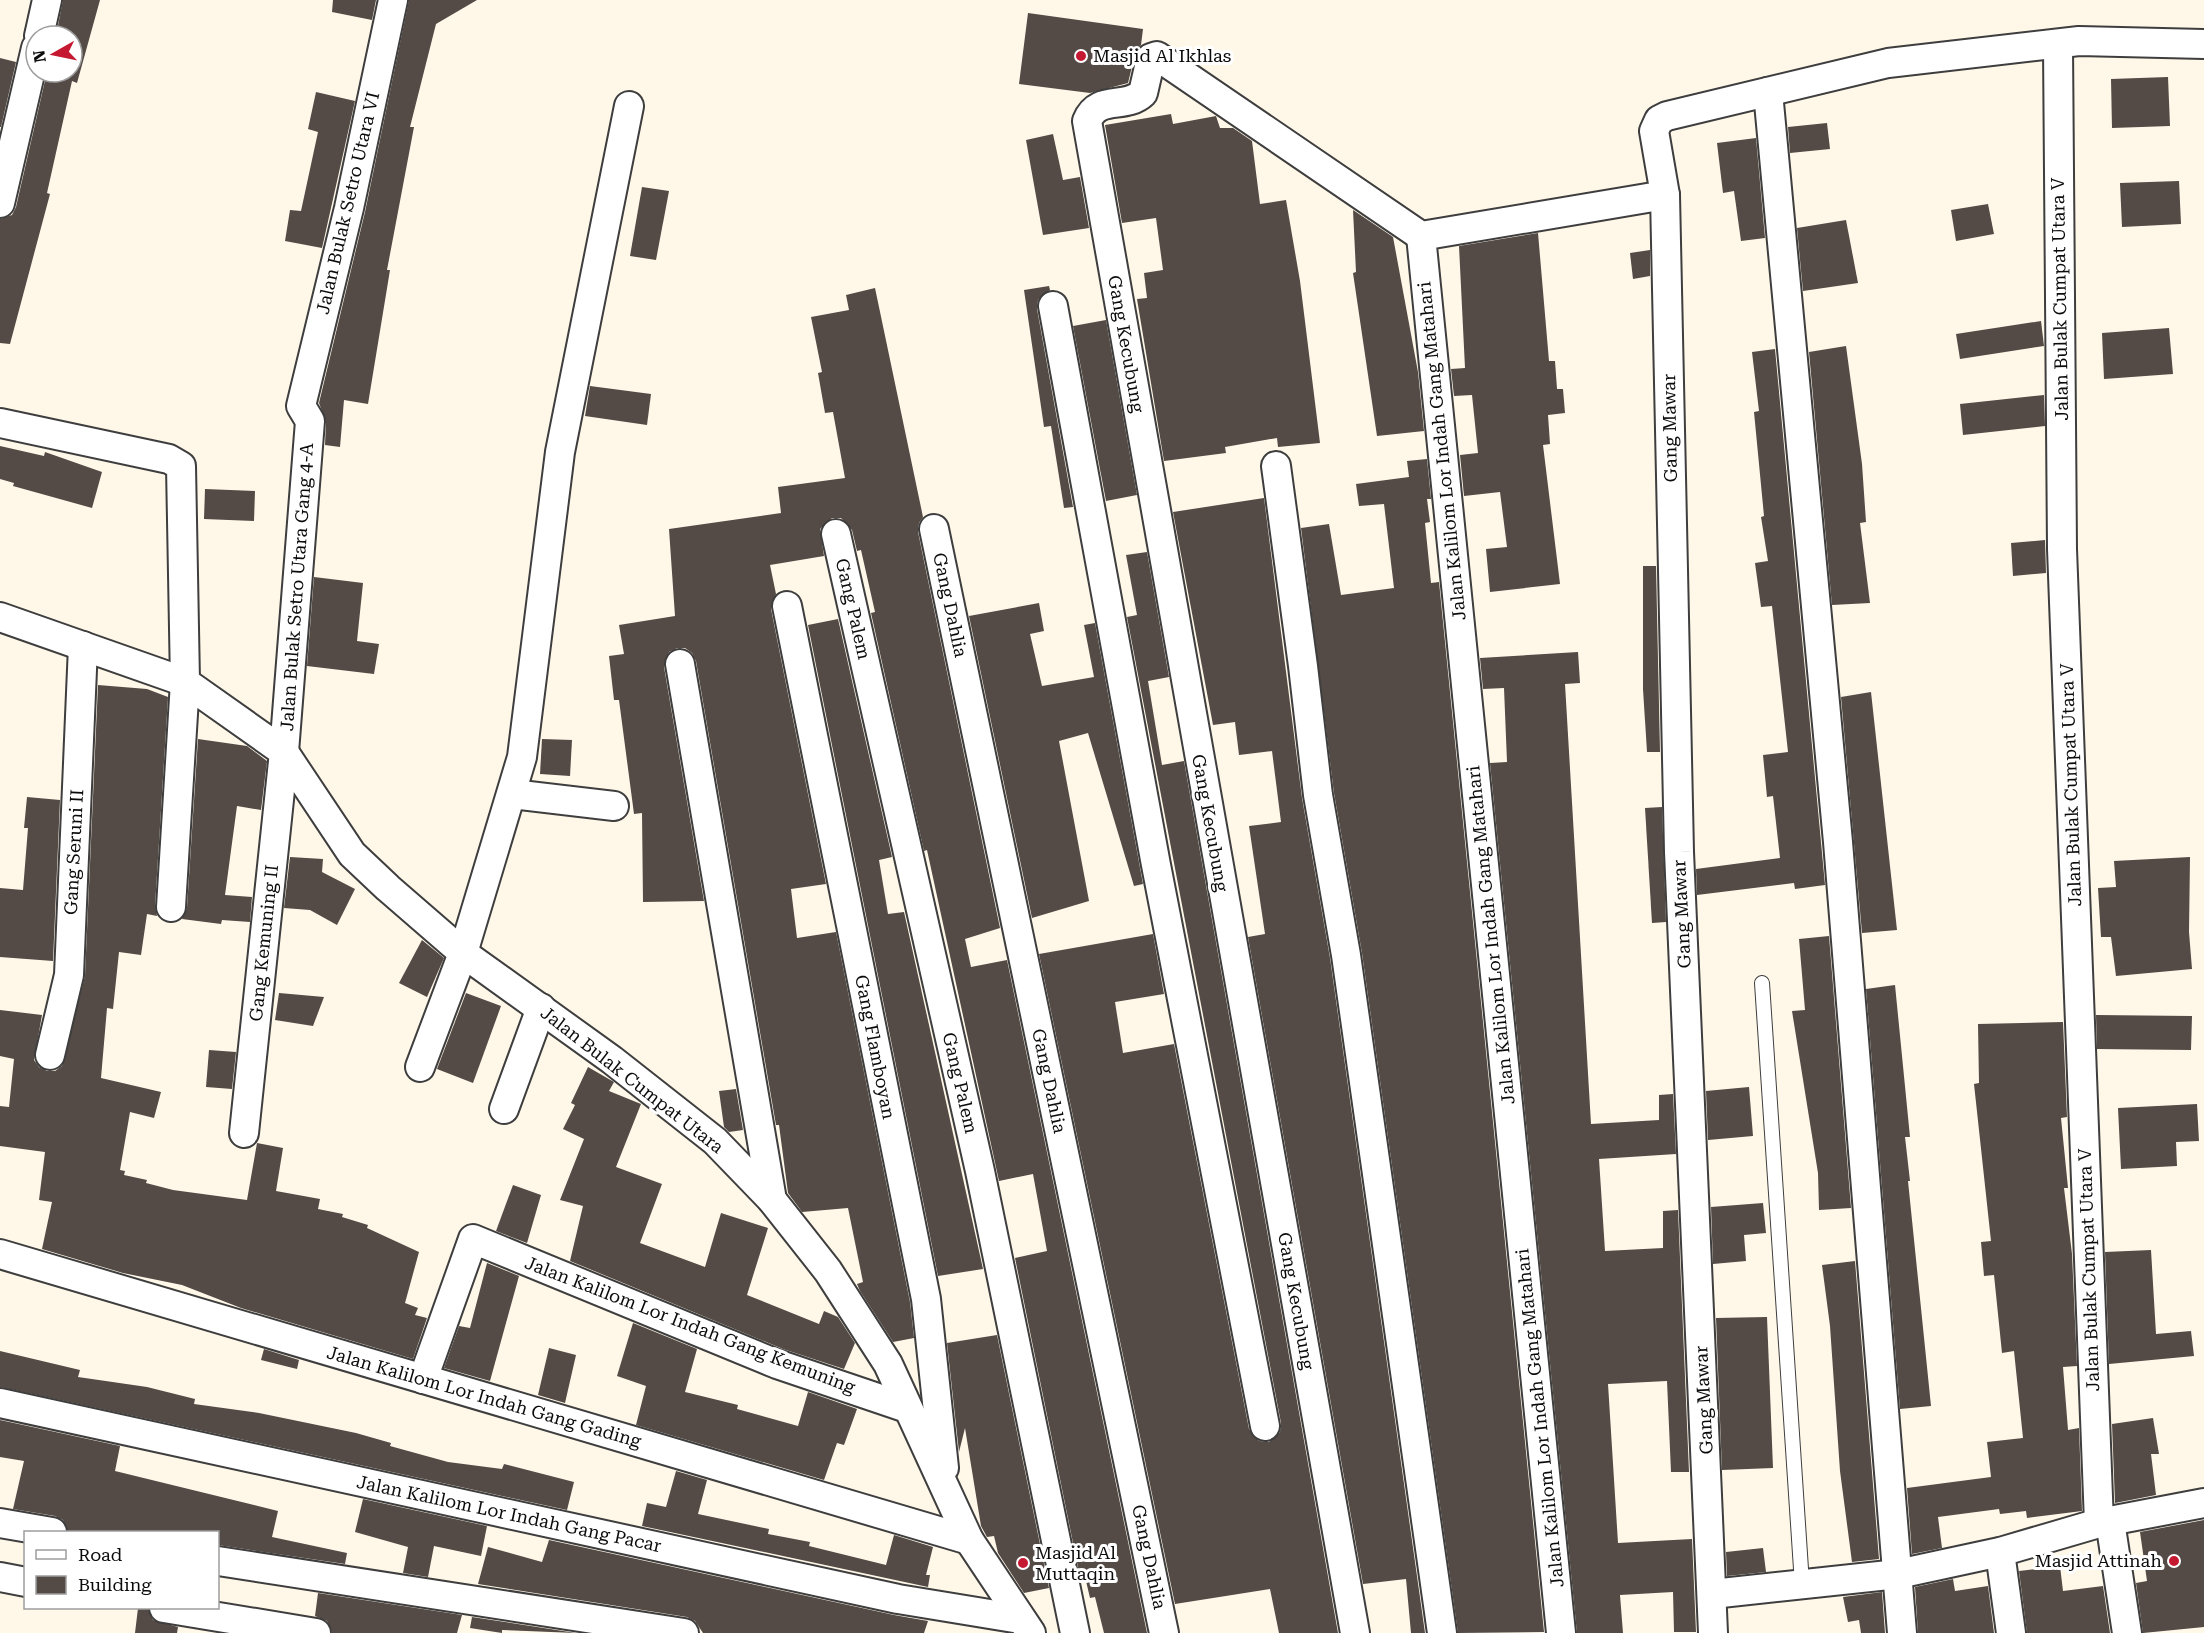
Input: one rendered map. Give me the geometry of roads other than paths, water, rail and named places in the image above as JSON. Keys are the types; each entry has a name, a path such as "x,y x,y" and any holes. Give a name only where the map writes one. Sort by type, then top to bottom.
{"street":[{"path":"42,24 47,0"},
{"name":"Jalan Bulak Setro Utara VI","path":"305,414 393,0"},
{"path":"1902,1633 1839,854 1768,92 1888,63 2058,46 2079,41 2204,44"},
{"name":"Jalan Bulak Cumpat Utara V","path":"2058,46 2062,549 2104,1522 2127,1633"},
{"name":"Gang Kecubung","path":"1355,1633 1087,121 1091,111 1103,104 1133,100 1140,96 1143,93 1151,58 1157,56 1421,236"},
{"path":"0,203 28,84"},
{"name":"Gang Mawar","path":"1713,1633 1679,852 1665,195 1654,131 1659,120 1768,92"},
{"path":"420,1067 463,953 522,757 560,452 628,106"},
{"path":"1421,236 1665,195"},
{"name":"Jalan Kalilom Lor Indah Gang Matahari","path":"1421,236 1561,1633"},
{"path":"1053,306 1154,854 1265,1426"},
{"name":"Jalan Bulak Setro Utara Gang 4-A","path":"284,752 305,414"},
{"path":"0,423 169,459 182,466 184,682 171,907"},
{"path":"1276,466 1304,666 1318,795 1346,955 1442,1633"},
{"name":"Gang Dahlia","path":"934,529 1164,1633"},
{"name":"Gang Palem","path":"836,534 977,1159 1075,1633"},
{"name":"Gang Flamboyan","path":"787,606 926,1299 946,1490"},
{"path":"0,617 184,682 284,752"},
{"name":"Gang Seruni II","path":"51,1055 69,975 83,646"},
{"path":"680,664 772,1200"},
{"name":"Jalan Bulak Cumpat Utara","path":"284,752 352,854 463,953 541,1008 715,1141 772,1200 828,1271 888,1364 969,1540 1025,1626"},
{"name":"Gang Kemuning II","path":"244,1133 284,752"},
{"path":"512,794 614,806"},
{"path":"504,1110 541,1008"},
{"name":"Jalan Kalilom Lor Indah Gang Kemuning","path":"423,1379 473,1239 777,1364 907,1408"},
{"name":"Jalan Kalilom Lor Indah Gang Gading","path":"0,1254 969,1540"},
{"name":"Jalan Kalilom Lor Indah Gang Pacar","path":"0,1403 1025,1626"},
{"path":"1712,1594 1898,1574 2000,1552 2104,1522 2204,1503"},
{"path":"0,1523 42,1531"},
{"path":"2000,1552 2011,1633"},
{"path":"219,1562 684,1633"},
{"path":"0,1577 24,1582"},
{"path":"170,1609 315,1633"}],"lane":[{"path":"1762,982 1802,1584"}],"place":[{"name":"Masjid Al Ikhlas","path":"1081,56"},
{"name":"Masjid Attinah","path":"2174,1561"},
{"name":"Masjid Al Muttaqin","path":"1023,1563"}]}
